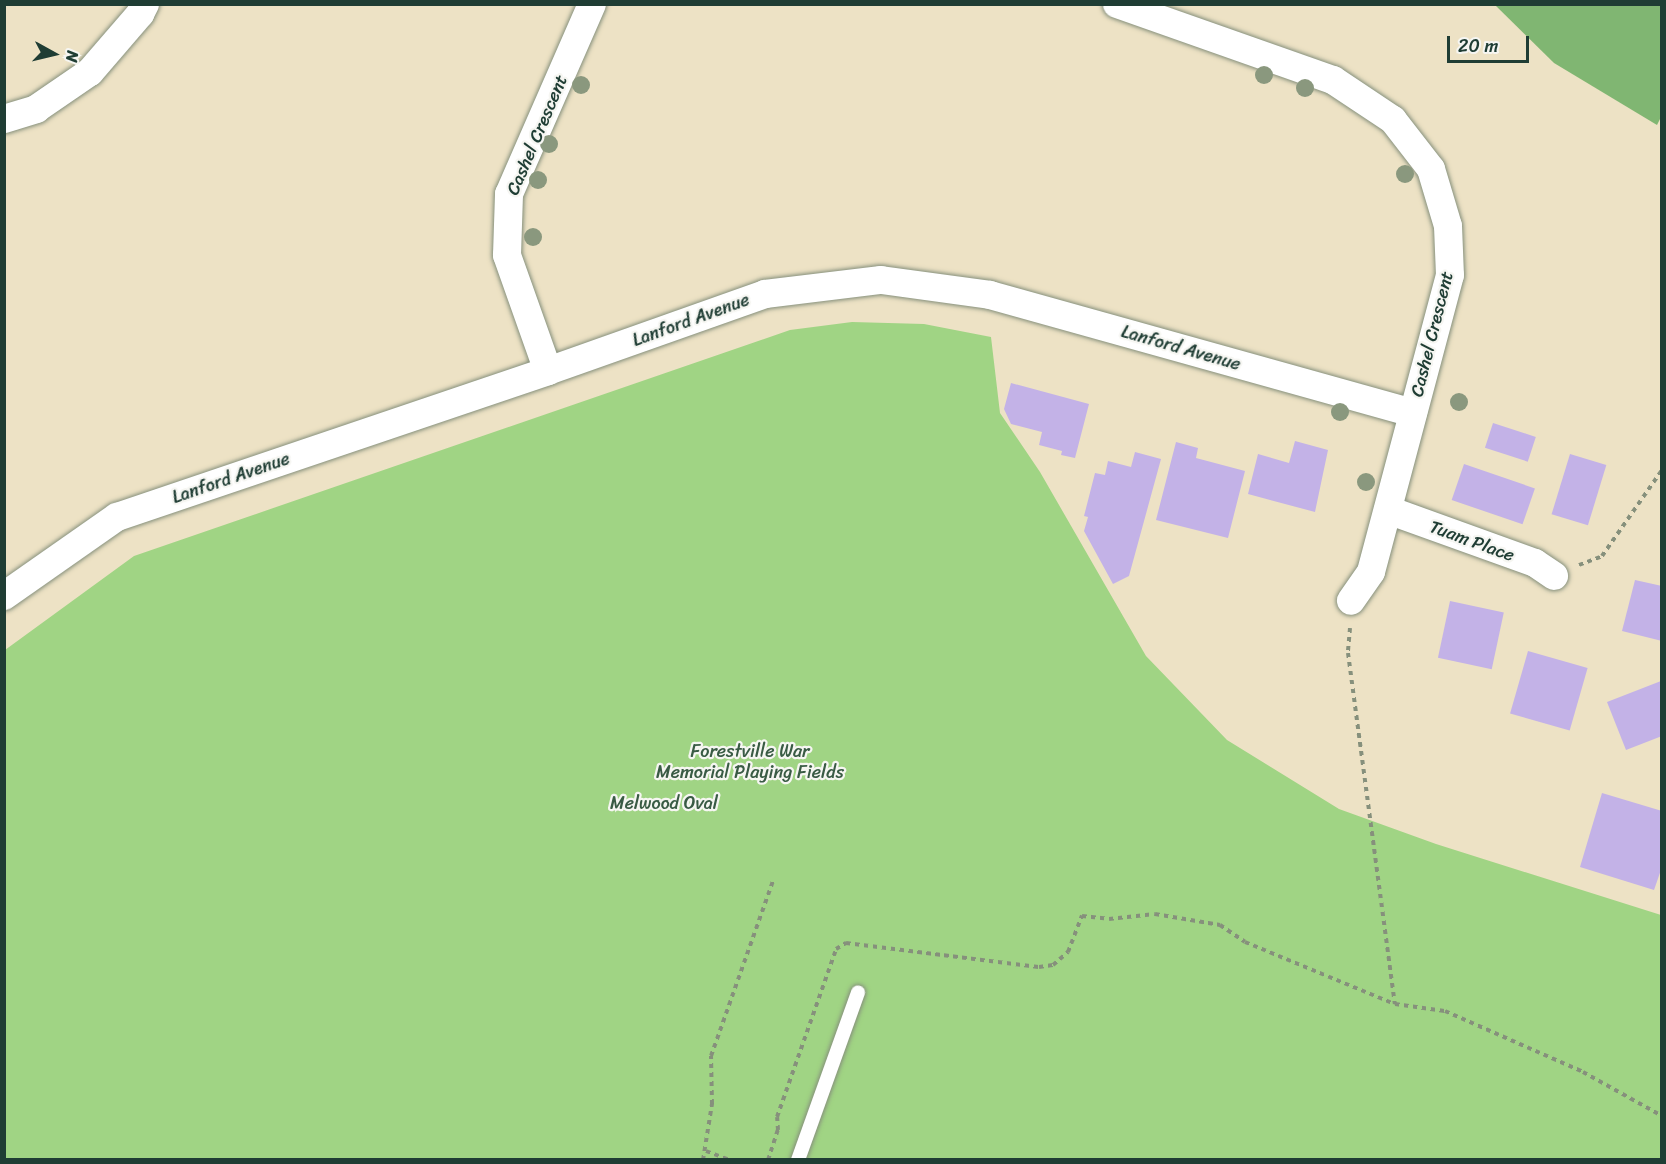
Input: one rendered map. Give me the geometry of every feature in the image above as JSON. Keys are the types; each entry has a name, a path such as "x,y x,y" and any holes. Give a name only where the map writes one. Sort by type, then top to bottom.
{"street":[{"path":"4,119 36,109 90,72 140,14 145,4"},
{"name":"Cashel Crescent","path":"548,371 507,255 509,194 592,4"},
{"name":"Cashel Crescent","path":"1117,4 1333,80 1393,120 1431,169 1448,226 1449,275 1371,572 1351,601"},
{"name":"Lanford Avenue","path":"4,596 117,517 548,371 765,294 881,280 990,295 1413,412"},
{"name":"Tuam Place","path":"1388,510 1535,563 1554,576"}],"lane":[{"path":"798,1160 858,992"}],"path":[{"path":"1554,576 1602,555 1662,470"},
{"path":"1351,601 1348,653 1395,1004"},
{"path":"703,1160 712,1104 711,1056 773,881"},
{"path":"768,1160 778,1130 777,1117 836,949 846,943 1039,967 1053,964 1068,952 1082,916 1109,919 1155,914 1220,925 1245,942 1395,1004 1445,1011 1583,1072 1662,1116"},
{"path":"706,1151 729,1160"}],"green space":[{"path":"1495,5 1661,5 1662,115 1657,125 1554,63"},
{"name":"Forestville War Memorial Playing Fields","path":"852,322 924,324 991,337 1000,413 1040,472 1146,656 1227,740 1339,809 1436,844 1661,915 1661,1159 5,1159 5,650 134,556 790,330"}],"building":[{"path":"1011,383 1089,404 1075,458 1061,455 1062,451 1039,445 1042,432 1011,424 1004,409"},
{"path":"1493,423 1536,437 1528,462 1485,448"},
{"path":"1295,441 1328,450 1315,512 1248,494 1258,454 1289,463"},
{"path":"1176,442 1198,448 1196,458 1245,471 1228,538 1156,520"},
{"path":"1135,452 1161,459 1129,576 1113,584 1084,531 1088,517 1084,516 1095,473 1105,475 1108,461 1131,467"},
{"path":"1570,454 1606,465 1588,525 1552,514"},
{"path":"1464,464 1535,488 1523,524 1452,500"},
{"path":"1635,580 1662,586 1662,641 1622,631"},
{"path":"1450,601 1504,612 1492,669 1438,658"},
{"path":"1528,651 1588,668 1570,731 1510,713"},
{"path":"1661,681 1662,736 1626,750 1607,702"},
{"path":"1602,793 1662,811 1662,867 1654,890 1580,867"}],"park label":[{"name":"Melwood Oval","path":"664,803"}]}
